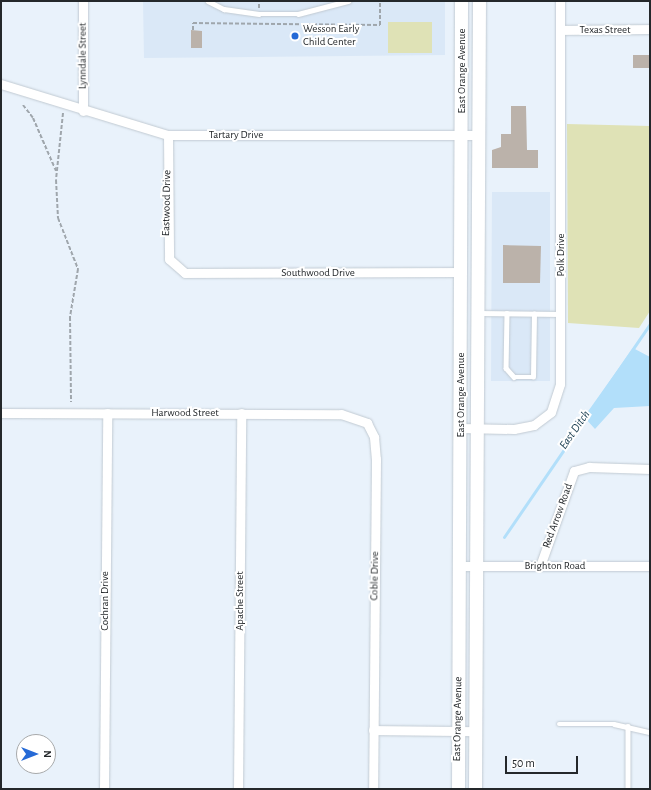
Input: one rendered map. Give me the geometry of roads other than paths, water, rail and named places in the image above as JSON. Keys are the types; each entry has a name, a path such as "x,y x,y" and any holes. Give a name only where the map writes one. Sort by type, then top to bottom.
{"street":[{"name":"Lynndale Street","path":"83,1 83,111"},
{"name":"East Orange Avenue","path":"458,789 462,272 461,1"},
{"name":"East Orange Avenue","path":"475,789 479,313 479,1"},
{"name":"Polk Drive","path":"461,428 523,428 538,422 550,412 560,384 560,1"},
{"name":"Texas Street","path":"560,30 650,29"},
{"name":"Tartary Drive","path":"1,84 83,111 168,135 479,135"},
{"name":"Eastwood Drive","path":"168,135 167,243 169,259 176,269"},
{"name":"Southwood Drive","path":"176,269 198,274 462,272"},
{"name":"Harwood Street","path":"1,413 341,414 367,423"},
{"name":"Cochran Drive","path":"104,789 107,413"},
{"name":"Apache Street","path":"238,789 241,413"},
{"name":"Coble Drive","path":"367,423 374,437 376,459 373,789"},
{"name":"Red Arrow Road","path":"540,566 574,472 589,467 650,470"},
{"name":"Brighton Road","path":"460,566 650,566"},
{"path":"373,730 476,731"}],"lane":[{"path":"208,1 224,9 259,14 298,14 348,1"},
{"path":"479,313 561,314"},
{"path":"506,313 506,368 514,377 533,377 534,314"},
{"path":"559,724 628,726 650,732"},
{"path":"628,726 628,789"}],"water":[{"path":"633,348 650,357 650,406 614,408 595,429 584,417"}],"waterway":[{"name":"East Ditch","path":"504,537 650,324"}],"place":[{"name":"Wesson Early Child Center","path":"295,36"}]}
